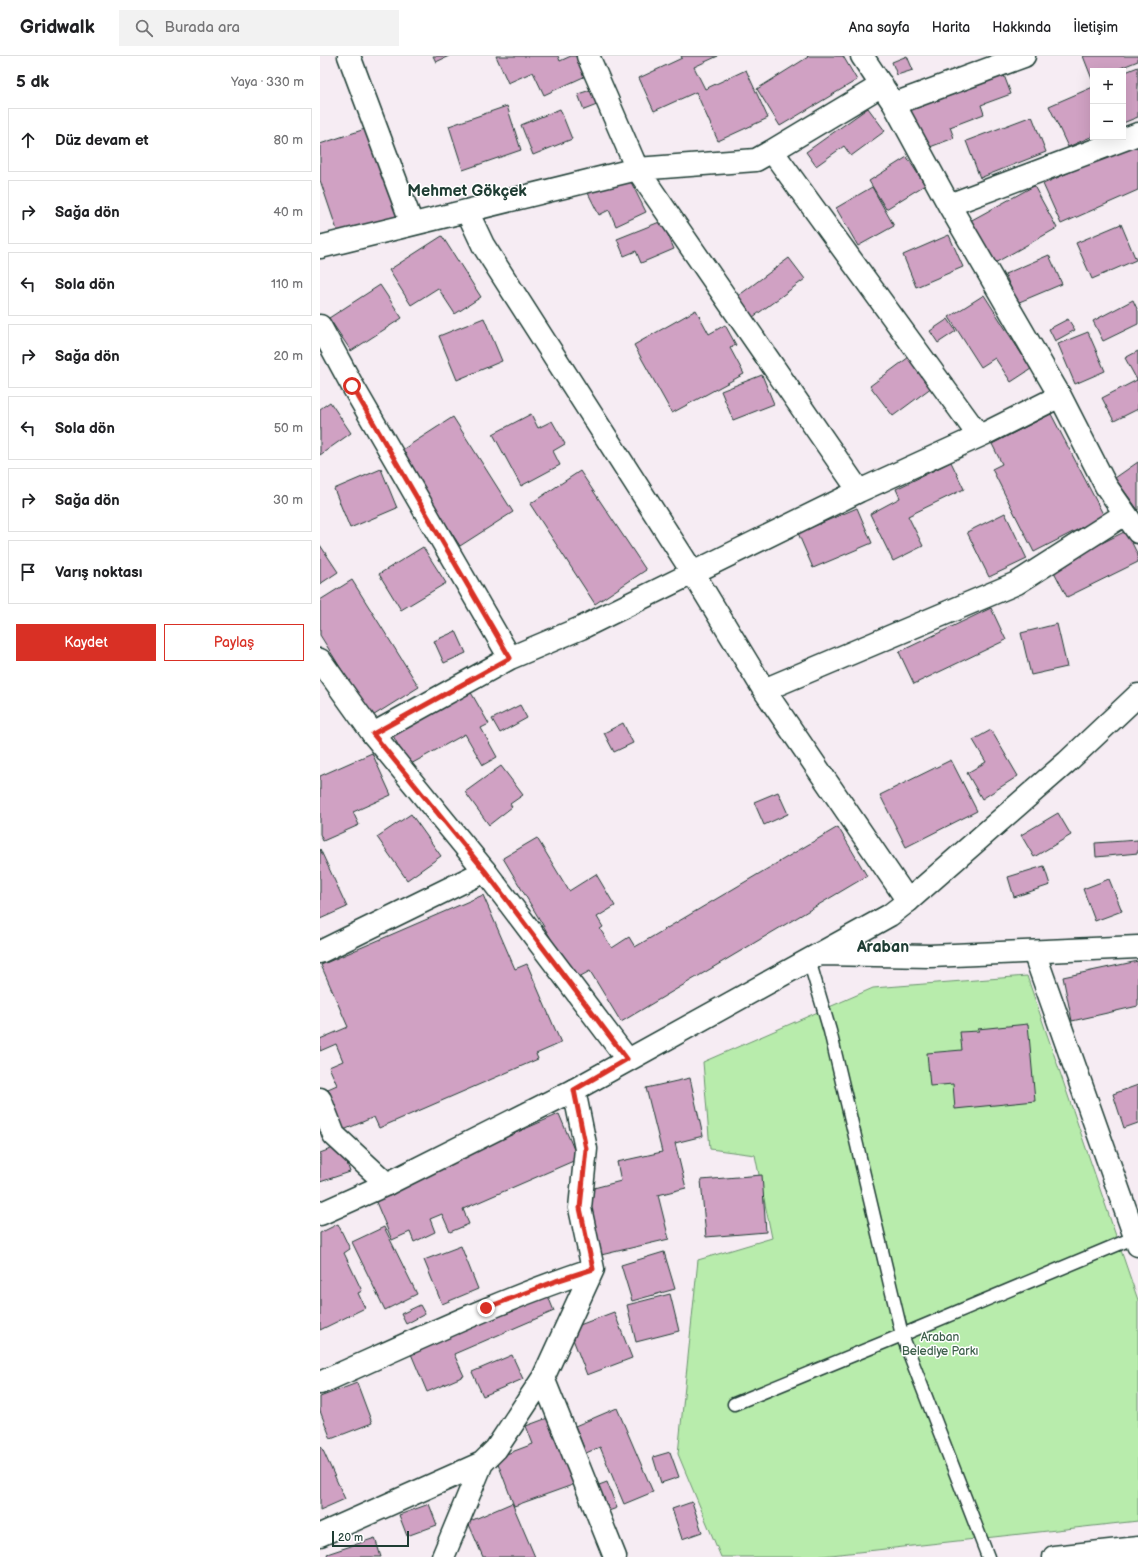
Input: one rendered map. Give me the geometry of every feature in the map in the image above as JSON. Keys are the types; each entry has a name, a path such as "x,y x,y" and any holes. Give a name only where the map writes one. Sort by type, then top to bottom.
{"street":[{"path":"349,56 412,224"},
{"path":"588,56 637,170 859,490"},
{"path":"862,56 894,104 949,205 1060,396 1106,486 1138,532"},
{"path":"894,104 1024,56"},
{"path":"320,247 637,170 756,160 882,85"},
{"path":"949,205 1138,134"},
{"path":"772,151 979,436"},
{"path":"467,211 483,245 693,573 764,690 908,902"},
{"path":"320,326 352,386 510,658"},
{"path":"373,734 510,658 581,628 859,490 979,436 1060,396"},
{"path":"764,690 1017,583 1125,514"},
{"path":"320,660 373,734 485,871 627,1059"},
{"path":"320,1214 387,1184 574,1090 627,1059 890,915 908,902 1067,762 1138,695"},
{"path":"320,952 485,871"},
{"path":"814,957 930,956 1138,947"},
{"path":"1034,952 1137,1239"},
{"path":"320,1535 482,1463 496,1449 542,1378 593,1269 580,1208 586,1149 574,1090"},
{"path":"320,1099 334,1134 387,1184"},
{"path":"320,1383 486,1308 556,1281 593,1269"},
{"path":"542,1378 615,1557"},
{"path":"443,1557 482,1463"},
{"path":"1054,1557 1138,1548"}],"lane":[{"path":"814,957 902,1335 988,1557"},
{"path":"734,1404 1137,1239"}],"green space":[{"name":"Araban Belediye Parkı","path":"1027,976 1138,1300 1138,1521 813,1557 721,1557 678,1454 698,1260 772,1238 755,1155 710,1149 703,1062 873,988"}],"building":[{"path":"433,56 449,56 436,62"},
{"path":"496,56 558,56 560,61 571,56 581,56 590,74 544,95 533,72 508,83"},
{"path":"681,56 718,56 694,67 705,89 746,70 768,118 718,141 696,92 654,111 639,78 682,58"},
{"path":"807,56 843,56 857,80 780,126 757,89 808,57"},
{"path":"907,56 913,70 897,75 892,62"},
{"path":"1083,56 1138,56 1138,61 1120,68 1090,68 1090,74"},
{"path":"1138,67 1138,117 1126,122 1126,104 1126,72"},
{"path":"1002,70 1011,94 981,105 984,114 950,127 954,138 922,150 906,105"},
{"path":"597,88 602,103 584,110 578,94"},
{"path":"1090,88 1090,137 1068,147 1049,106"},
{"path":"507,106 521,150 463,170 449,126"},
{"path":"868,108 885,131 851,156 844,146 816,166 806,152"},
{"path":"560,109 572,139 533,155 521,125"},
{"path":"1032,116 1046,152 980,178 966,141"},
{"path":"368,128 398,216 339,236 320,180 320,144"},
{"path":"1138,142 1138,190 1061,224 1043,184"},
{"path":"907,157 925,185 886,209 869,181"},
{"path":"627,174 646,212 616,226 609,210 599,215 588,193"},
{"path":"1034,186 1057,228 993,264 970,221"},
{"path":"872,187 894,226 858,246 836,208"},
{"path":"662,221 674,249 641,263 636,251 624,256 617,239"},
{"path":"1121,224 1136,260 1092,279 1076,243"},
{"path":"949,235 963,267 916,287 903,255"},
{"path":"442,236 481,297 455,314 438,288 411,305 389,270"},
{"path":"1049,255 1062,284 1017,303 1005,274"},
{"path":"789,258 805,279 749,320 734,299"},
{"path":"380,285 402,318 351,351 329,318"},
{"path":"984,295 1031,369 1011,382 995,358 981,367 949,317"},
{"path":"1133,300 1138,311 1138,324 1103,341 1093,321"},
{"path":"696,310 709,334 725,325 736,345 730,348 744,374 672,413 634,345"},
{"path":"484,318 502,361 457,380 439,336"},
{"path":"948,319 956,331 938,343 930,331"},
{"path":"1068,319 1075,330 1055,341 1049,329"},
{"path":"1088,332 1105,371 1075,384 1058,344"},
{"path":"1138,351 1138,409 1114,421 1102,398 1137,380 1125,358"},
{"path":"909,357 932,387 893,416 870,386"},
{"path":"762,375 774,404 733,420 721,391"},
{"path":"330,402 351,433 320,455 320,409"},
{"path":"531,414 538,428 552,421 565,444 553,451 560,465 521,486 493,434"},
{"path":"1051,414 1104,516 1034,552 992,469 1002,464 992,444"},
{"path":"453,417 513,512 460,546 419,482 421,481 402,450"},
{"path":"951,462 964,489 908,516 923,546 893,561 870,514 900,498 896,489"},
{"path":"1138,462 1138,510 1115,478"},
{"path":"381,469 397,508 350,528 334,489"},
{"path":"580,471 646,570 595,604 530,504"},
{"path":"857,508 872,543 813,568 798,533"},
{"path":"1005,513 1027,559 989,577 967,532"},
{"path":"1126,531 1138,555 1138,562 1067,597 1052,568"},
{"path":"320,545 338,572 320,584"},
{"path":"423,547 446,583 401,610 379,574"},
{"path":"352,580 419,687 371,717 320,635 320,600"},
{"path":"991,608 1006,640 914,684 899,652"},
{"path":"1057,624 1067,667 1031,675 1021,633"},
{"path":"456,631 466,653 444,663 434,641"},
{"path":"469,689 489,724 481,728 497,757 483,765 465,734 409,765 391,732"},
{"path":"520,705 527,718 500,733 492,719"},
{"path":"623,723 633,743 614,752 604,733"},
{"path":"991,730 1018,776 982,799 967,773 986,762 973,740"},
{"path":"372,753 391,795 353,812 359,825 323,841 320,834 320,776"},
{"path":"951,760 977,811 906,847 880,795"},
{"path":"501,766 523,795 510,804 512,807 489,825 465,792"},
{"path":"778,792 788,814 764,825 754,802"},
{"path":"1058,813 1071,835 1034,857 1021,835"},
{"path":"411,814 441,856 407,880 377,837"},
{"path":"838,827 867,876 621,1022 590,971 575,979 503,858 537,838 569,891 596,874 615,906 597,917 603,927 600,929 612,948 629,937 635,947"},
{"path":"1138,840 1138,853 1096,857 1095,843"},
{"path":"320,849 347,907 320,919"},
{"path":"1044,866 1050,885 1014,897 1008,877"},
{"path":"1109,879 1122,911 1095,921 1083,889"},
{"path":"483,895 515,969 527,964 561,1043 536,1054 538,1059 379,1128 374,1117 339,1132 321,1092 337,1085 329,1067 343,1061 336,1044 320,1051 320,1039 348,1027 321,965"},
{"path":"1138,961 1138,1006 1072,1021 1063,977"},
{"path":"1028,1024 1035,1101 955,1109 953,1084 930,1086 927,1053 962,1050 960,1032 979,1031 978,1029"},
{"path":"690,1078 703,1136 675,1143 686,1188 658,1195 669,1239 601,1255 586,1190 621,1181 617,1162 662,1152 646,1088"},
{"path":"1138,1085 1138,1123 1124,1128 1113,1094"},
{"path":"559,1114 578,1159 463,1209 469,1224 450,1232 442,1214 430,1219 435,1232 414,1242 410,1232 392,1240 373,1195"},
{"path":"341,1145 350,1172 320,1182 320,1153"},
{"path":"762,1175 766,1232 706,1237 701,1180"},
{"path":"338,1224 350,1249 344,1253 362,1291 358,1293 365,1308 320,1330 320,1233"},
{"path":"384,1227 417,1294 385,1310 352,1242"},
{"path":"461,1246 478,1289 442,1304 424,1260"},
{"path":"664,1252 675,1289 632,1301 621,1265"},
{"path":"546,1291 554,1311 454,1354 464,1376 427,1392 409,1349"},
{"path":"670,1294 679,1331 636,1342 627,1305"},
{"path":"420,1305 425,1314 406,1324 401,1314"},
{"path":"614,1312 632,1358 587,1375 569,1329"},
{"path":"512,1355 523,1379 483,1396 472,1372"},
{"path":"357,1383 372,1423 331,1439 320,1411 320,1397"},
{"path":"617,1408 653,1492 624,1504 600,1447 586,1453 575,1426"},
{"path":"553,1416 578,1483 514,1506 496,1458 533,1444 526,1426"},
{"path":"321,1446 345,1499 320,1510 320,1447"},
{"path":"670,1452 679,1477 661,1483 653,1457"},
{"path":"607,1482 617,1508 600,1514 591,1488"},
{"path":"692,1502 702,1532 682,1539 672,1509"},
{"path":"512,1503 535,1557 483,1557 468,1522"},
{"path":"429,1504 437,1525 407,1536 399,1515"},
{"path":"375,1538 381,1557 328,1557 327,1554"}],"district":[{"name":"Mehmet Gökçek","path":"467,191"},
{"name":"Araban","path":"883,947"}],"route":[{"path":"352,386 510,658 373,734 485,871 627,1059 574,1090 586,1149 580,1208 593,1269 556,1281 486,1308"}]}
